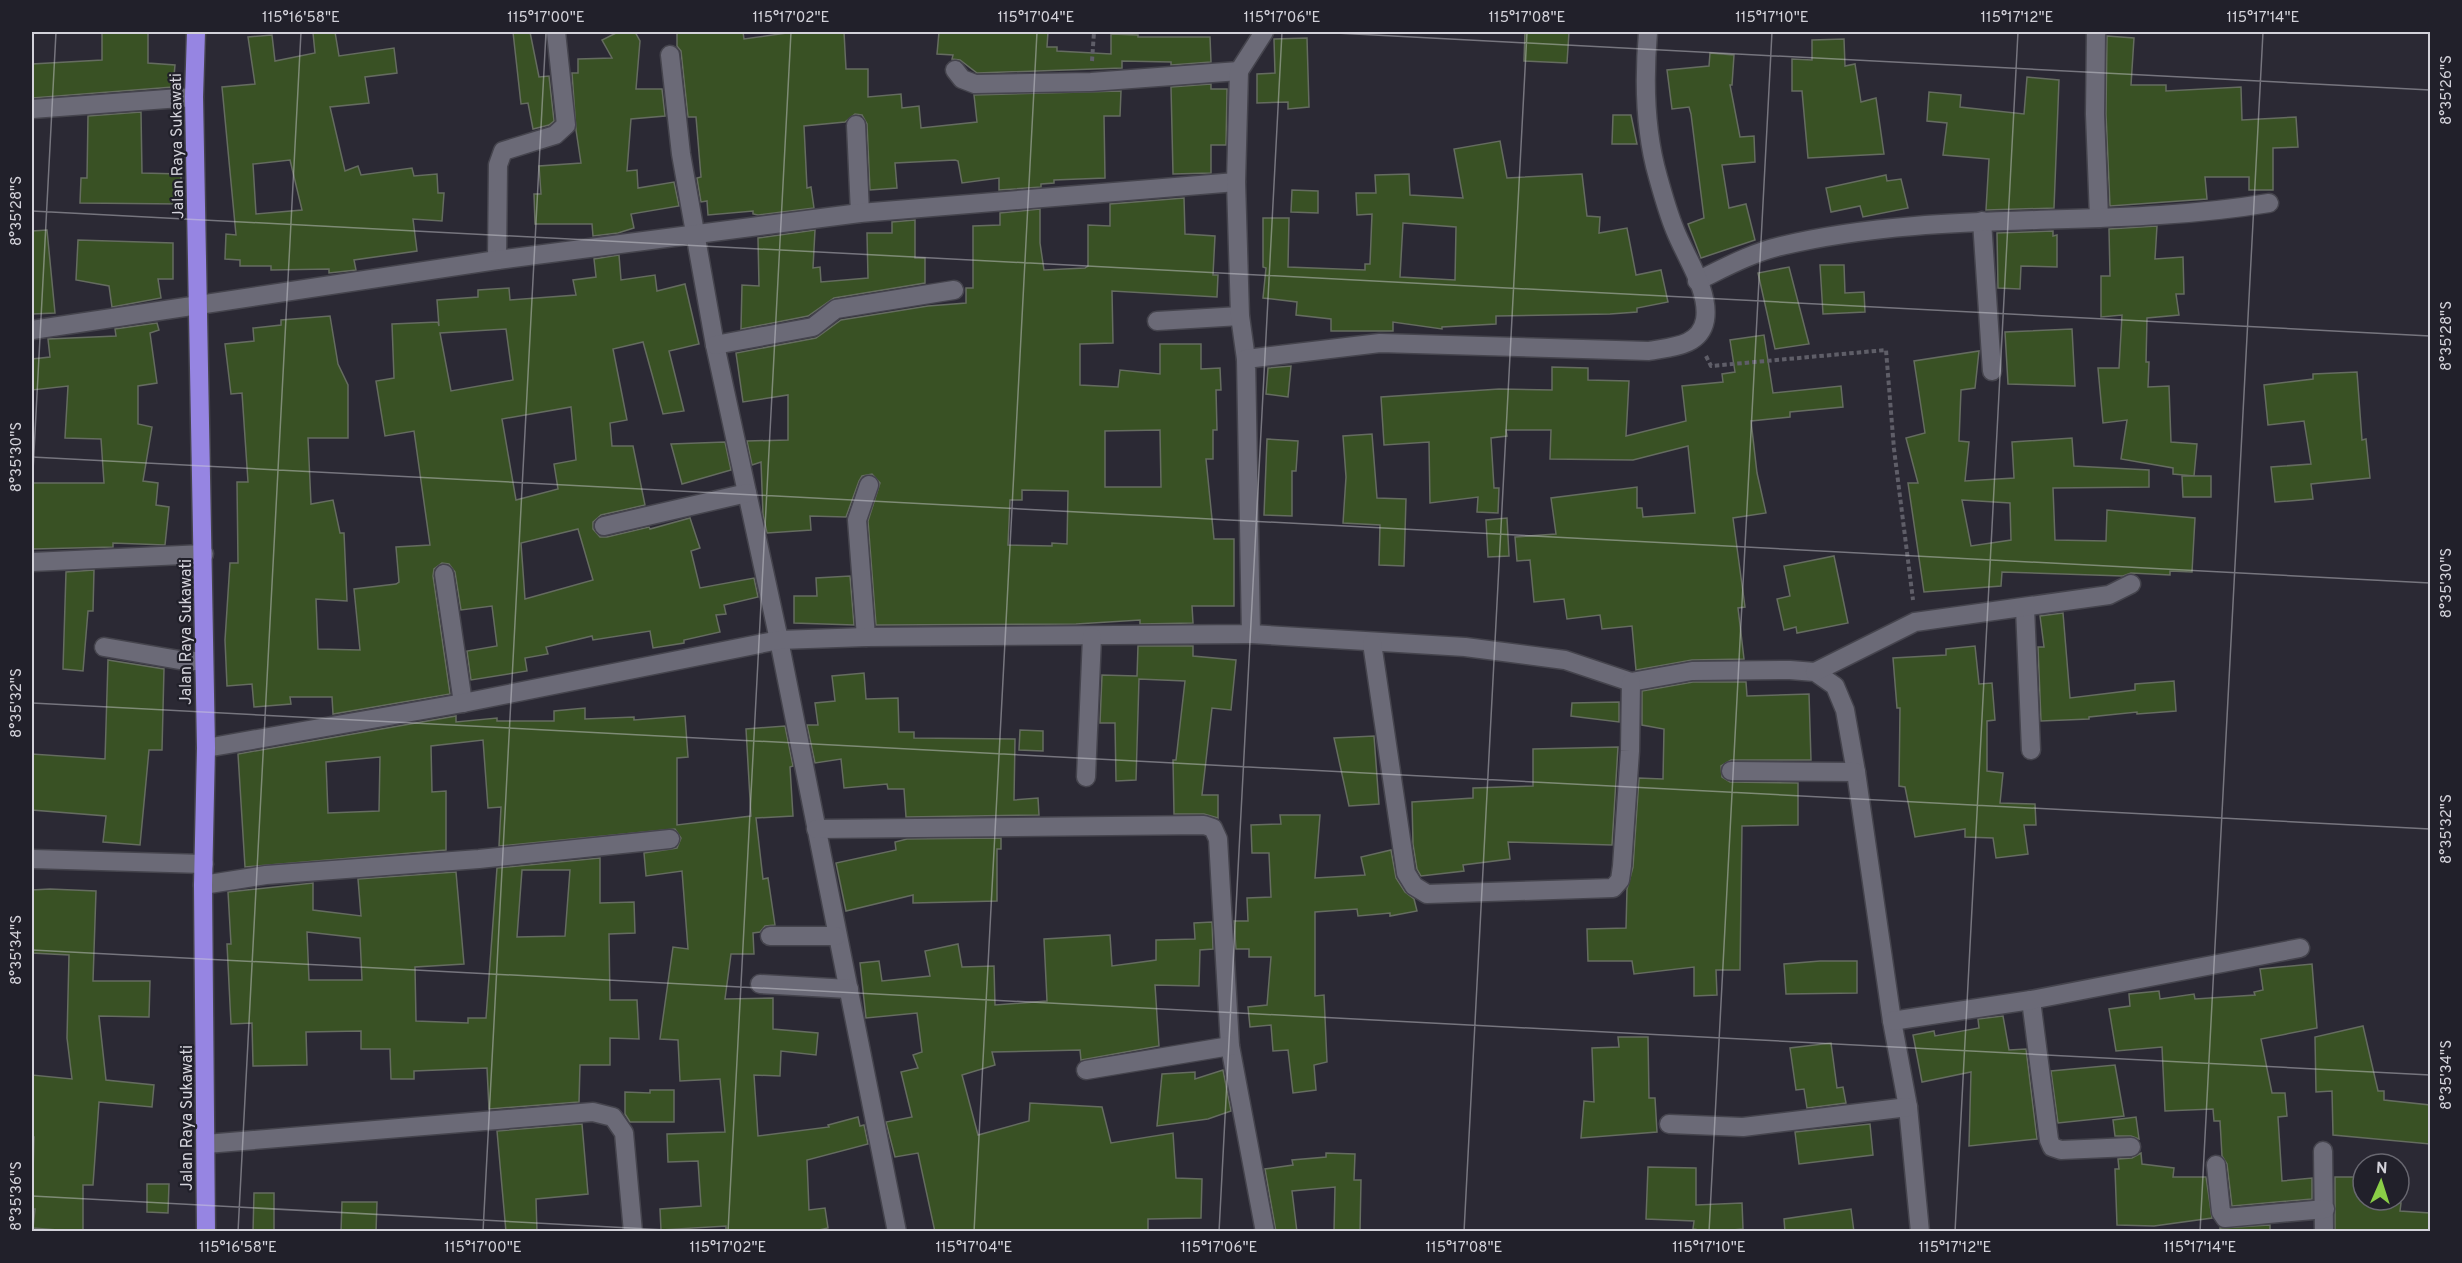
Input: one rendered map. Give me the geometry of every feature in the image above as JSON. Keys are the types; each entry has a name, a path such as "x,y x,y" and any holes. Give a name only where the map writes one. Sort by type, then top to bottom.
{"highway":[{"name":"Jalan Raya Sukawati","path":"196,32 194,97 206,748 203,885 206,1232"}],"street":[{"path":"497,260 498,165 502,151 555,135 566,125 556,32"},
{"path":"1251,634 1246,359 1239,316 1236,182 1239,71 1264,32"},
{"path":"1246,359 1380,343 1649,351 1685,345 1698,336 1704,322 1705,308 1697,281 1673,227 1657,175 1645,73 1648,32"},
{"path":"2096,32 2095,114 2099,218"},
{"path":"670,56 681,154 715,345 779,640 836,936 849,989 897,1232"},
{"path":"955,70 962,79 975,84 1091,82 1239,71"},
{"path":"32,109 194,97"},
{"path":"856,125 860,213"},
{"path":"32,330 199,303 497,260 860,213 1236,182"},
{"path":"1697,281 1740,260 1780,246 1866,232 1982,221 2196,214 2269,203"},
{"path":"1982,221 1992,371"},
{"path":"715,345 813,327 836,309 954,290"},
{"path":"1157,321 1239,316"},
{"path":"866,637 857,520 869,485"},
{"path":"604,526 747,493"},
{"path":"32,562 204,554"},
{"path":"444,574 464,703"},
{"path":"206,748 464,703 779,640 866,637 1251,634 1465,647 1565,660 1631,682 1692,671 1815,672 1915,622 2109,595 2131,584"},
{"path":"2025,608 2031,750"},
{"path":"1086,777 1092,637"},
{"path":"1372,643 1406,873 1414,886 1427,894 1613,888 1620,880 1622,866 1630,751 1631,682"},
{"path":"104,647 185,661 204,661"},
{"path":"1815,672 1835,686 1845,710 1892,1021 1908,1107 1920,1232"},
{"path":"1731,771 1856,772"},
{"path":"816,829 1204,825 1213,828 1218,839 1230,1046 1265,1232"},
{"path":"203,885 266,875 479,859 670,839"},
{"path":"32,860 204,864"},
{"path":"770,936 836,936"},
{"path":"1892,1021 2031,1000 2300,948"},
{"path":"760,984 849,989"},
{"path":"2031,1000 2050,1143 2061,1150 2131,1147"},
{"path":"1086,1070 1230,1046"},
{"path":"1669,1124 1743,1127 1908,1107"},
{"path":"206,1144 592,1112 614,1117 624,1133 633,1232"},
{"path":"2323,1151 2324,1232"},
{"path":"2216,1165 2221,1212 2225,1218 2325,1209"}],"path":[{"path":"1698,336 1711,366 1886,350 1894,449 1915,622"}],"building":[{"path":"102,32 148,32 148,63 175,65 173,87 32,98 32,64 102,60"},
{"path":"335,32 339,56 394,48 397,73 365,77 369,103 330,107 345,171 358,166 361,175 412,168 414,176 437,174 438,193 444,193 442,221 413,219 417,251 354,260 356,270 329,273 329,269 271,270 271,266 240,266 240,260 225,259 226,234 236,235 222,87 255,84 248,37 272,35 275,61 315,53 313,33","holes":["290,160 302,210 256,214 253,164"]},
{"path":"513,32 530,32 539,77 549,76 554,121 549,125 533,129 528,103 521,104"},
{"path":"618,32 635,32 640,41 636,89 662,89 665,116 631,119 627,171 637,170 638,188 674,182 679,206 631,214 634,228 618,233 593,236 592,224 535,224 534,194 541,194 539,166 581,163 572,73 578,73 578,59 612,58 602,40"},
{"path":"677,32 743,32 744,39 794,32 844,32 846,69 868,69 868,97 901,94 902,108 919,106 921,128 977,122 974,95 1121,91 1120,116 1104,116 1105,178 1054,180 1054,183 1041,184 1041,187 999,190 999,178 962,183 958,161 955,160 895,163 897,188 870,190 867,124 862,115 855,114 845,122 804,126 807,188 811,187 814,208 758,215 753,214 753,211 708,215 707,201 701,202 697,178 701,177 696,117 688,117"},
{"path":"939,32 1048,32 1047,47 1057,47 1057,51 1111,54 1111,34 1138,35 1138,37 1210,37 1211,62 1171,65 1171,62 1122,61 1122,68 977,73 960,60 952,59 953,55 937,54"},
{"path":"1525,32 1569,32 1567,63 1524,61"},
{"path":"2107,36 2134,38 2131,85 2166,85 2166,91 2241,87 2242,120 2296,117 2298,147 2273,148 2273,190 2249,190 2249,177 2205,177 2207,199 2110,206 2106,114"},
{"path":"1307,38 1309,107 1288,109 1288,102 1257,103 1257,74 1275,73 1274,39"},
{"path":"1844,39 1845,66 1855,64 1861,102 1876,98 1884,154 1808,158 1802,91 1792,91 1792,59 1812,60 1812,40"},
{"path":"1710,53 1734,55 1732,85 1730,85 1740,137 1754,136 1755,162 1722,165 1729,208 1746,204 1755,240 1701,258 1688,224 1704,218 1691,114 1689,107 1672,109 1667,70 1709,66"},
{"path":"2027,77 2059,80 2054,208 1986,210 1989,159 1943,155 1947,123 1927,121 1929,92 1961,95 1960,107 2024,114"},
{"path":"1211,84 1211,89 1227,89 1226,145 1211,145 1211,173 1173,174 1171,87"},
{"path":"141,112 142,173 181,174 181,204 80,203 81,178 87,178 88,116"},
{"path":"1613,115 1631,115 1637,144 1612,144"},
{"path":"1500,141 1507,178 1582,174 1587,216 1600,217 1599,233 1627,228 1636,275 1661,270 1668,302 1637,308 1637,312 1496,316 1496,324 1442,327 1442,329 1393,322 1393,331 1331,331 1331,319 1296,315 1297,302 1263,298 1266,268 1263,267 1263,218 1289,218 1288,267 1365,270 1365,264 1370,264 1372,214 1357,215 1356,193 1376,193 1375,175 1409,174 1410,195 1463,198 1454,149","holes":["1403,223 1456,227 1455,280 1400,277"]},
{"path":"1886,175 1887,181 1901,179 1908,208 1863,217 1860,206 1831,212 1826,188"},
{"path":"1292,190 1318,191 1318,213 1291,212"},
{"path":"1184,198 1185,234 1215,236 1213,275 1218,275 1217,297 1112,291 1113,343 1080,344 1080,385 1118,387 1120,370 1160,374 1160,344 1201,344 1201,369 1220,368 1221,390 1216,390 1217,430 1213,430 1213,459 1206,459 1214,539 1234,539 1234,606 1192,606 1193,623 1140,624 1140,620 1076,624 876,625 868,521 880,483 872,474 862,476 846,517 810,516 811,530 767,533 763,515 761,462 752,465 747,441 788,440 788,395 743,402 736,353 816,338 841,320 928,306 966,303 966,288 973,288 973,226 1000,225 1000,213 1040,209 1040,243 1044,270 1085,268 1088,266 1088,225 1110,226 1110,204","holes":["1160,430 1161,487 1105,487 1105,431","1022,490 1068,491 1067,544 1008,545 1010,500 1022,500"]},
{"path":"915,220 915,258 925,258 925,283 834,298 808,316 741,329 742,285 759,286 758,238 815,230 813,268 820,267 821,282 868,278 867,233 892,233 892,222"},
{"path":"2157,226 2155,259 2183,257 2184,294 2176,294 2179,315 2147,318 2148,387 2169,386 2171,442 2197,444 2194,476 2173,474 2173,468 2121,459 2127,420 2103,423 2098,368 2119,368 2122,315 2101,317 2101,276 2110,276 2109,229"},
{"path":"47,230 55,313 32,314 32,231"},
{"path":"2053,231 2053,236 2057,235 2057,267 2021,266 2020,289 1998,288 1997,233"},
{"path":"78,240 173,243 173,279 158,279 161,298 112,307 109,286 76,280"},
{"path":"619,255 621,280 655,275 657,291 685,284 699,344 669,351 684,411 663,414 643,342 613,349 627,420 610,423 612,446 633,446 645,505 601,515 593,522 593,529 600,537 607,537 690,518 700,548 691,551 700,588 754,578 758,597 724,605 726,614 716,615 720,632 684,640 684,643 653,648 650,631 593,640 592,636 546,647 548,654 525,658 527,671 471,680 467,651 497,646 492,606 461,610 455,572 449,564 442,563 434,569 433,576 450,694 333,714 332,697 290,697 291,704 254,707 252,684 227,686 225,640 230,563 238,563 237,482 248,482 242,393 231,394 225,344 254,341 253,328 281,325 281,320 330,316 338,364 348,385 348,438 308,438 311,504 333,500 340,533 344,533 347,601 316,599 318,649 360,650 354,589 396,584 399,582 396,547 430,545 414,431 385,436 376,381 394,378 392,324 438,322 439,326 437,300 478,297 478,290 509,288 510,300 576,295 573,280 596,277 594,259","holes":["506,329 513,380 451,391 440,333","571,407 576,460 554,464 558,489 516,500 502,419","578,529 593,580 525,599 521,543"]},
{"path":"1820,265 1844,265 1845,293 1864,292 1865,312 1823,314"},
{"path":"1789,267 1809,344 1775,349 1758,273"},
{"path":"157,323 159,330 150,333 157,383 138,386 138,424 152,427 143,481 158,483 156,505 169,507 165,545 113,543 113,547 33,549 32,483 104,483 101,439 65,438 68,386 32,390 32,359 50,357 48,339 116,336 115,329"},
{"path":"2072,329 2075,386 2008,384 2005,332"},
{"path":"1764,335 1773,393 1841,386 1843,407 1790,412 1790,417 1751,421 1757,473 1766,513 1733,518 1745,607 1738,608 1744,659 1692,660 1636,670 1632,626 1602,629 1600,615 1567,619 1564,599 1534,602 1530,560 1517,561 1515,537 1556,534 1551,498 1637,487 1637,508 1642,508 1643,517 1695,513 1688,446 1633,460 1550,459 1551,430 1506,430 1507,436 1491,438 1494,488 1499,488 1498,513 1477,512 1478,497 1430,503 1429,442 1384,445 1381,397 1499,389 1552,390 1552,367 1588,368 1588,380 1629,381 1626,436 1686,421 1682,386 1723,382 1722,374 1735,372 1730,340"},
{"path":"1979,351 1975,388 1961,390 1959,441 1969,442 1965,481 2014,478 2012,442 2072,438 2074,466 2149,470 2149,487 2053,488 2055,540 2106,541 2107,510 2195,518 2192,572 2170,571 2170,575 2131,573 2123,576 2002,572 2001,586 1924,592 1908,483 1918,483 1906,438 1925,433 1914,361","holes":["1962,500 2010,503 2011,540 1971,546"]},
{"path":"1291,366 1288,397 1266,394 1268,368"},
{"path":"2357,372 2362,440 2366,439 2370,478 2311,484 2313,499 2275,502 2271,467 2311,464 2304,421 2268,425 2264,385 2313,379 2313,374"},
{"path":"1372,434 1377,498 1406,499 1404,566 1379,565 1380,525 1343,523 1346,477 1343,436"},
{"path":"1267,439 1298,441 1296,471 1292,471 1292,516 1264,515"},
{"path":"725,442 731,470 682,484 671,444"},
{"path":"2182,476 2211,476 2211,497 2183,497"},
{"path":"1507,518 1509,556 1488,557 1486,520"},
{"path":"1834,556 1848,623 1797,633 1796,627 1784,630 1777,599 1790,596 1784,566"},
{"path":"94,570 93,611 88,611 83,671 63,669 66,572"},
{"path":"850,576 854,625 794,623 794,596 817,596 816,578"},
{"path":"2063,613 2070,698 2135,690 2135,684 2174,681 2176,711 2137,714 2137,712 2089,717 2089,719 2041,721 2038,647 2044,647 2040,616"},
{"path":"1138,646 1193,646 1193,656 1236,660 1231,710 1212,708 1202,795 1218,795 1218,818 1204,814 1174,814 1173,760 1176,760 1185,681 1139,679 1136,780 1116,781 1115,723 1100,723 1102,675 1137,676"},
{"path":"1975,646 1979,684 1992,683 1995,720 1987,721 1987,771 2003,773 2000,803 2035,804 2036,825 2024,825 2028,854 1996,858 1993,838 1965,837 1965,829 1915,837 1905,787 1899,786 1900,708 1897,708 1893,658 1946,655 1946,649"},
{"path":"108,660 164,669 162,750 149,750 140,845 103,842 106,816 32,810 32,754 105,759"},
{"path":"864,673 866,699 898,698 899,732 914,732 914,738 1015,739 1014,800 1038,798 1039,815 906,817 904,789 888,789 887,784 844,788 841,759 815,763 807,725 818,725 815,703 835,701 832,676"},
{"path":"1693,682 1746,682 1747,696 1809,694 1811,760 1731,760 1721,766 1722,777 1730,782 1798,783 1798,825 1742,826 1740,970 1716,970 1717,995 1694,996 1694,967 1634,974 1632,961 1588,961 1587,929 1626,928 1627,889 1633,867 1639,778 1663,779 1664,729 1642,725 1642,691"},
{"path":"1619,702 1619,722 1571,716 1572,703"},
{"path":"585,708 585,719 634,717 634,720 685,716 688,757 677,758 677,825 751,816 746,729 785,726 793,766 790,767 793,816 756,818 763,879 768,878 775,925 765,926 760,932 753,933 754,954 731,954 725,999 773,998 773,1029 818,1033 816,1055 781,1051 780,1076 754,1075 758,1136 829,1127 828,1125 858,1117 860,1126 864,1125 868,1144 807,1160 809,1210 825,1208 828,1228 810,1232 726,1232 726,1226 661,1230 660,1209 701,1206 698,1161 668,1162 667,1134 725,1132 720,1079 680,1081 678,1040 660,1039 673,947 688,949 682,871 646,876 644,853 677,848 681,838 675,829 499,846 501,807 488,808 483,740 431,746 432,792 446,791 446,850 245,867 238,754 456,716 456,722 497,718 497,721 554,721 554,711","holes":["380,757 379,811 328,813 326,762"]},
{"path":"1020,730 1043,731 1043,751 1019,750"},
{"path":"1374,736 1379,804 1349,806 1334,738"},
{"path":"1618,747 1612,845 1508,842 1510,859 1463,865 1464,871 1421,876 1417,869 1413,844 1412,802 1473,798 1473,788 1533,786 1533,749"},
{"path":"1280,815 1320,815 1315,878 1365,875 1361,857 1391,850 1396,878 1405,892 1414,899 1417,911 1390,916 1390,913 1358,916 1357,909 1315,912 1315,996 1324,995 1327,1062 1314,1065 1316,1090 1293,1093 1288,1050 1273,1051 1271,1025 1250,1027 1248,1007 1267,1005 1271,957 1249,957 1249,949 1236,949 1234,921 1248,921 1247,898 1271,897 1269,853 1252,853 1251,825 1281,824"},
{"path":"1001,838 1001,849 997,849 997,901 913,903 913,895 846,911 836,863 896,850 895,842 907,839"},
{"path":"600,858 600,903 634,902 635,933 609,934 610,1000 637,1000 639,1039 610,1038 610,1065 580,1065 579,1102 489,1109 487,1068 414,1071 414,1079 391,1079 390,1049 361,1049 361,1031 306,1032 307,1065 253,1066 252,1023 231,1024 227,944 231,944 228,892 313,883 313,910 361,916 358,879 456,872 464,964 415,967 416,1021 468,1023 468,1018 486,1018 497,868","holes":["522,870 570,870 565,936 517,937","307,932 360,938 362,980 309,980"]},
{"path":"32,890 96,891 93,981 150,981 149,1017 99,1016 106,1080 154,1085 152,1107 99,1102 93,1185 83,1185 83,1232 33,1228 35,1209 32,1209 34,1137 32,1137 32,1075 72,1079 67,1038 69,955 32,953"},
{"path":"1212,922 1213,949 1200,950 1199,986 1155,985 1159,1046 1081,1060 1080,1050 992,1052 995,1065 962,1075 978,1135 1029,1121 1030,1103 1102,1107 1111,1143 1173,1133 1176,1178 1202,1179 1201,1218 1148,1219 1148,1232 935,1232 918,1153 895,1157 886,1122 912,1117 901,1072 918,1068 913,1055 922,1052 917,1013 866,1018 860,963 879,961 882,981 930,976 925,951 958,944 962,967 994,966 995,1005 1047,1001 1044,939 1110,935 1112,966 1156,960 1156,940 1195,939 1194,923"},
{"path":"1857,961 1857,993 1786,994 1784,964"},
{"path":"2312,964 2317,1028 2261,1039 2272,1093 2285,1093 2287,1116 2278,1117 2282,1181 2312,1178 2312,1199 2232,1206 2227,1164 2222,1156 2220,1121 2214,1121 2213,1109 2165,1111 2162,1047 2116,1051 2109,1009 2130,1006 2129,994 2159,991 2160,999 2194,994 2195,999 2255,995 2254,992 2263,990 2260,969"},
{"path":"2003,1016 2009,1050 2026,1049 2037,1139 1969,1146 1971,1072 1922,1082 1913,1035 1934,1031 1935,1036 1979,1028 1978,1019"},
{"path":"2363,1026 2378,1091 2384,1091 2384,1100 2430,1105 2430,1144 2333,1135 2332,1091 2316,1092 2315,1037"},
{"path":"1618,1037 1648,1037 1649,1098 1655,1098 1657,1132 1581,1138 1584,1101 1594,1102 1592,1048 1619,1047"},
{"path":"1831,1043 1837,1088 1843,1087 1846,1103 1807,1108 1804,1089 1796,1090 1790,1048"},
{"path":"2115,1065 2124,1116 2058,1123 2051,1071"},
{"path":"1223,1070 1231,1111 1208,1119 1157,1126 1162,1074 1195,1072 1195,1079"},
{"path":"650,1090 674,1090 674,1122 630,1122 625,1114 625,1092 650,1093"},
{"path":"2136,1117 2139,1139 2131,1136 2115,1136 2113,1120"},
{"path":"582,1124 588,1194 536,1199 537,1232 506,1232 497,1131"},
{"path":"1870,1124 1873,1155 1799,1164 1795,1132"},
{"path":"1326,1153 1355,1154 1354,1180 1361,1180 1360,1232 1334,1232 1335,1187 1292,1191 1297,1232 1276,1232 1265,1169 1293,1165 1292,1160 1326,1157"},
{"path":"2141,1153 2142,1164 2174,1168 2173,1177 2206,1177 2212,1218 2154,1226 2117,1225 2115,1169 2119,1169 2118,1159 2132,1158"},
{"path":"1648,1167 1696,1168 1696,1205 1742,1203 1743,1229 1711,1232 1693,1229 1694,1221 1646,1219"},
{"path":"2335,1177 2351,1177 2351,1212 2430,1213 2430,1232 2335,1232"},
{"path":"147,1184 169,1184 168,1213 147,1212"},
{"path":"254,1193 274,1193 274,1232 253,1232"},
{"path":"342,1202 377,1202 376,1232 341,1232"},
{"path":"1851,1209 1854,1232 1785,1232 1784,1219"},
{"path":"2270,1225 2270,1232 2220,1232 2220,1228"}]}
